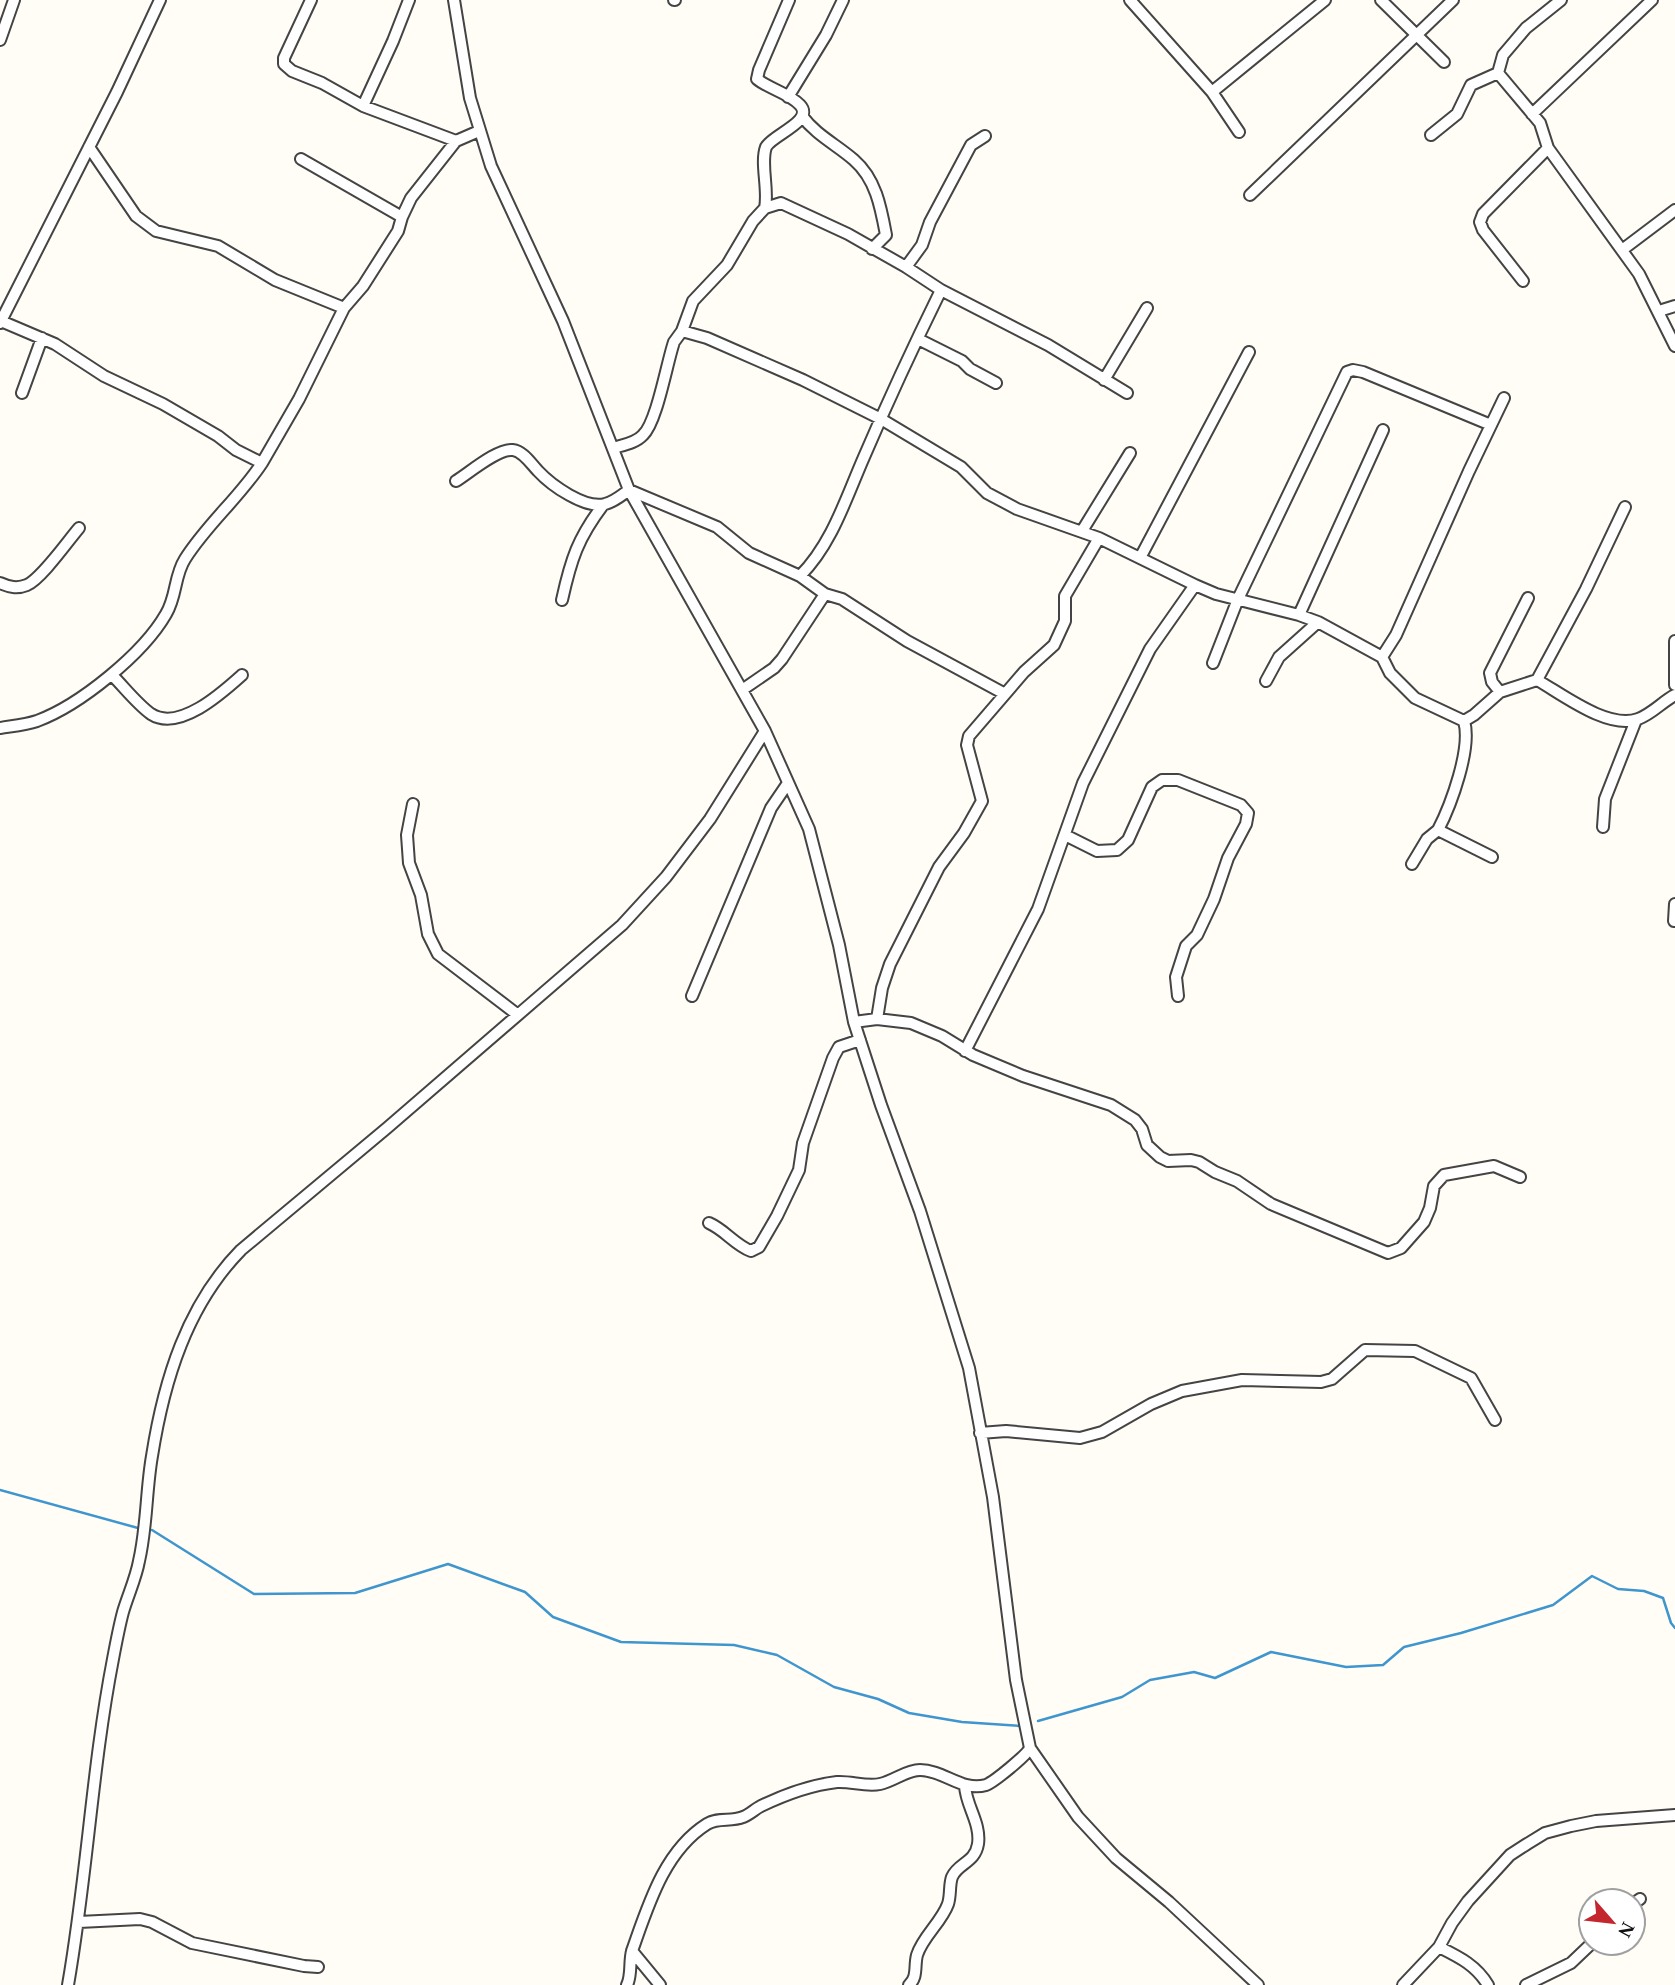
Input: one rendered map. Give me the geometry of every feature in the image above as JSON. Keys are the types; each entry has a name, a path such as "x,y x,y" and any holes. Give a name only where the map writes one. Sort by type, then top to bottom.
{"street":[{"path":"0,40 14,0"},
{"path":"160,0 1,322 55,344 104,376 163,404 218,436 236,450 262,463"},
{"path":"311,0 284,58 284,64 292,71 340,92 363,106 456,141"},
{"path":"363,106 409,0"},
{"path":"454,0 464,70 491,166 562,321 629,490 765,731 809,829 839,945 854,1022 920,1211 976,1399 993,1497 1016,1680 1030,1748 1078,1817 1116,1858 1169,1902 1258,1985"},
{"path":"765,208 767,146 772,139 795,125 802,116 803,109 799,103 766,87 757,79 789,0"},
{"path":"788,97 826,35 843,0"},
{"path":"1130,0 1212,92 1238,132"},
{"path":"1212,92 1325,0"},
{"path":"1381,0 1444,62"},
{"path":"1250,195 1453,0"},
{"path":"1498,73 1503,55 1526,28 1561,0"},
{"path":"1532,114 1652,0"},
{"path":"1498,73 1540,123 1548,148 1639,274 1675,346"},
{"path":"1431,135 1457,114 1471,85 1498,73"},
{"path":"802,116 810,127 854,160 873,183 886,235 872,249"},
{"path":"0,728 35,722 65,708 112,675 141,646 166,615 173,600 177,575 183,561 222,512 239,496 262,463 299,398 344,308 398,232 411,198 456,141 479,131"},
{"path":"906,267 922,245 925,232 971,145 985,136"},
{"path":"89,147 136,216 156,230 218,246 275,280 344,308"},
{"path":"1523,281 1479,222 1483,214 1548,148"},
{"path":"301,159 402,217"},
{"path":"613,448 636,441 645,434 652,421 674,342 682,331 692,301 727,265 753,221 765,208 780,203 848,234 941,290 1048,345 1127,393"},
{"path":"1622,250 1675,210"},
{"path":"800,576 820,551 832,529 941,290"},
{"path":"1659,311 1675,306"},
{"path":"1104,380 1147,308"},
{"path":"682,331 707,338 779,369 881,419 961,467 988,493 1017,509 1099,538 1216,594 1318,622 1382,657 1390,673 1415,698 1464,722 1467,732 1461,770 1448,810 1438,830 1427,839 1412,864"},
{"path":"22,393 42,338"},
{"path":"918,339 962,361 970,369 996,383"},
{"path":"1140,558 1249,352"},
{"path":"1213,663 1238,598 1347,372 1363,372 1490,425"},
{"path":"1382,657 1396,635 1504,398"},
{"path":"1299,615 1383,430"},
{"path":"456,481 500,453 513,450 520,453 548,482 563,492 603,505"},
{"path":"1082,531 1130,453"},
{"path":"629,490 717,527 749,553 800,576 825,594 842,599 907,641 1005,694"},
{"path":"562,600 584,529 603,505 629,490"},
{"path":"1464,722 1500,692 1537,680 1586,589 1625,508"},
{"path":"0,583 17,588 29,584 79,528"},
{"path":"877,1019 882,988 890,964 939,867 964,833 982,801 967,745 974,729 1024,672 1054,645 1065,621 1065,596 1099,538"},
{"path":"965,1051 1038,909 1083,783 1150,649 1195,585"},
{"path":"742,690 774,668 782,659 825,594"},
{"path":"1500,692 1492,682 1490,673 1528,598"},
{"path":"1266,681 1279,657 1318,622"},
{"path":"1675,641 1675,685"},
{"path":"112,675 151,714 163,719 176,719 190,713 242,676"},
{"path":"1537,680 1576,704 1606,718 1623,721 1636,720 1675,695"},
{"path":"1603,827 1605,799 1636,720"},
{"path":"68,1985 79,1922 88,1826 113,1661 123,1611 139,1561 152,1455 178,1348 197,1307 223,1268 241,1250 622,925 666,877 710,818 765,731"},
{"path":"1065,835 1097,851 1117,850 1128,840 1152,788 1162,780 1178,779 1241,805 1248,813 1246,824 1228,859 1214,899 1197,934 1186,946 1176,977 1178,996"},
{"path":"692,996 771,808 788,783"},
{"path":"413,804 407,835 408,863 421,895 428,934 438,954 518,1015"},
{"path":"1438,830 1492,858"},
{"path":"1674,921 1675,904"},
{"path":"854,1022 877,1019 911,1023 965,1051 1023,1076 1111,1105 1135,1120 1142,1129 1147,1145 1160,1157 1168,1161 1199,1162 1237,1181 1271,1203 1361,1244 1388,1253 1401,1248 1424,1222 1434,1186 1441,1177 1494,1166 1520,1177"},
{"path":"709,1223 741,1247 751,1251 760,1247 799,1170 803,1143 833,1058 839,1047 860,1040"},
{"path":"980,1433 1006,1431 1080,1438 1102,1432 1142,1409 1182,1391 1242,1380 1321,1382 1332,1379 1359,1354 1370,1350 1416,1351 1463,1372 1477,1386 1495,1420"},
{"path":"627,1985 632,1951 660,1879 675,1855 708,1824 721,1819 742,1818 760,1807 810,1787 839,1782 878,1785 912,1771 930,1771 965,1786 989,1784 1030,1751 1030,1748"},
{"path":"909,1985 915,1978 914,1968 922,1944 949,1902 951,1879 957,1869 968,1863 978,1843 977,1828 966,1799 965,1786"},
{"path":"1403,1985 1439,1947 1460,1912 1510,1855 1545,1833 1596,1821 1675,1815"},
{"path":"79,1922 140,1919 152,1922 192,1942 318,1967"},
{"path":"1439,1947 1461,1957 1474,1967 1488,1985"},
{"path":"632,1951 660,1985"},
{"path":"1526,1985 1577,1957"}],"waterway":[{"path":"0,1490 138,1528"},
{"path":"152,1530 254,1594 355,1593 448,1564 525,1592 553,1617 621,1642 734,1645 777,1655 834,1687 878,1699 909,1713 962,1722 1020,1726"},
{"path":"1038,1721 1122,1697 1150,1680 1194,1672 1215,1678 1271,1652 1346,1667 1383,1665 1404,1647 1553,1605 1592,1576 1618,1589 1644,1591 1663,1598 1675,1628"}]}
